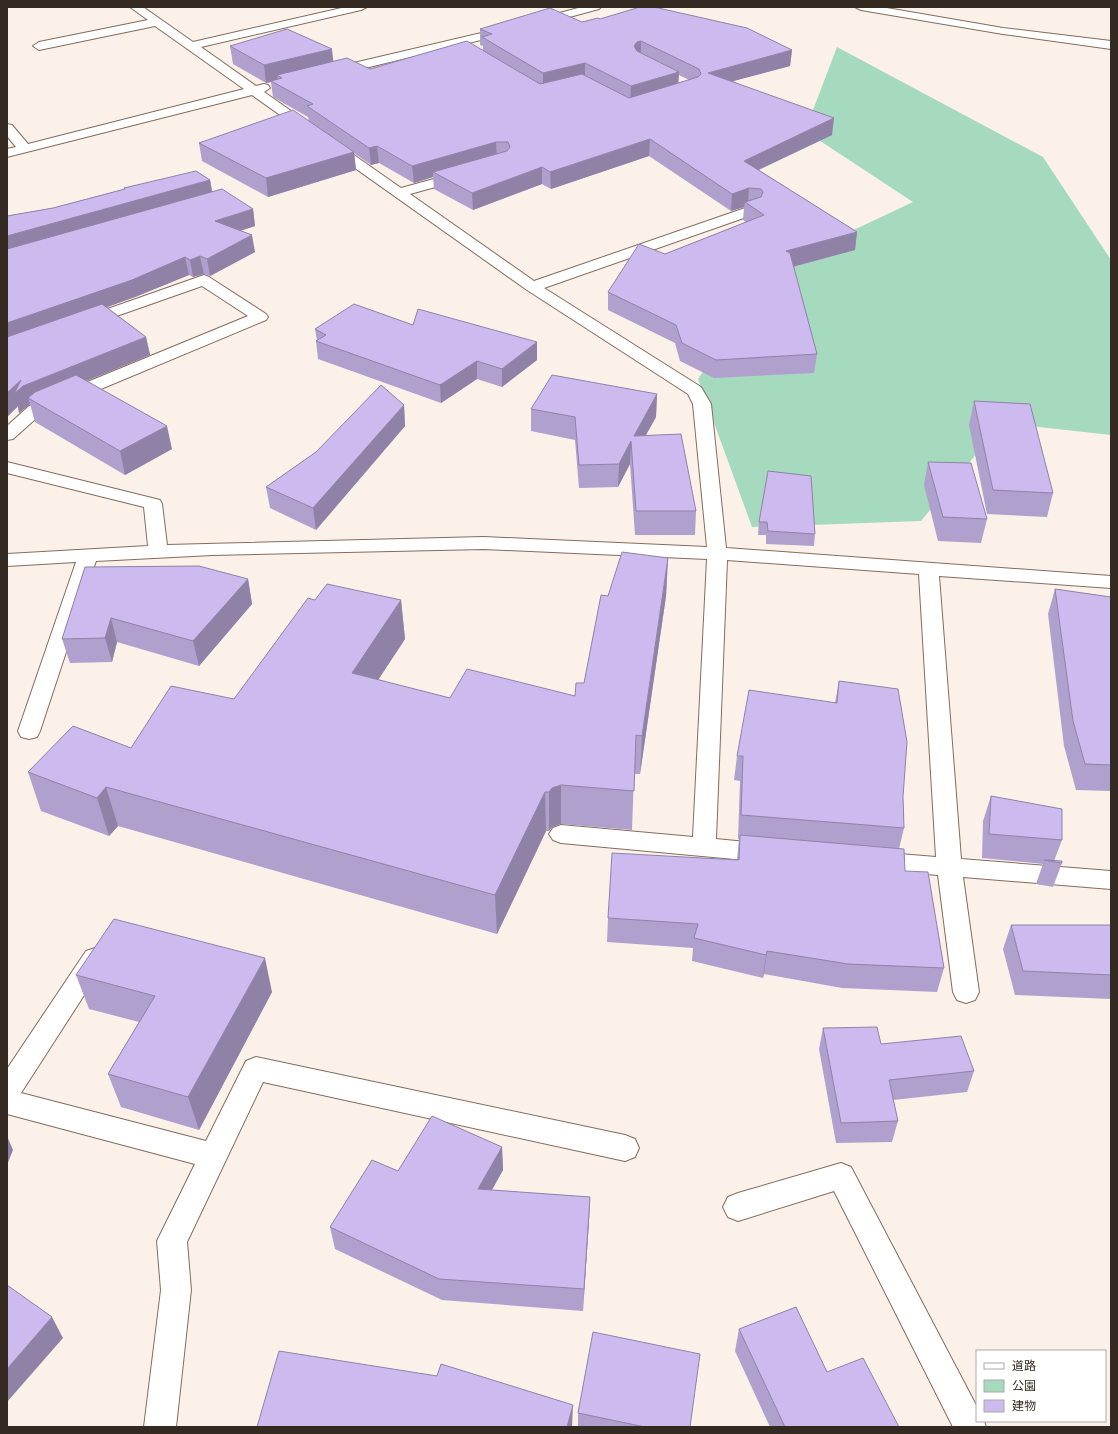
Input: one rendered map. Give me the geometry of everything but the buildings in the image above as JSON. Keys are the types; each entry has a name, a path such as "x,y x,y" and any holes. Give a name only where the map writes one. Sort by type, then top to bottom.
{"street":[{"path":"136,7 532,287 695,391 702,404 717,553 704,847"},
{"path":"191,46 361,7"},
{"path":"324,74 456,43 595,7"},
{"path":"861,7 1003,31 1111,45"},
{"path":"39,46 157,22"},
{"path":"456,43 469,51"},
{"path":"7,153 277,85"},
{"path":"7,128 25,148"},
{"path":"399,194 473,172"},
{"path":"532,287 753,210"},
{"path":"7,435 35,410 260,317 204,280 72,326"},
{"path":"7,467 153,504 158,551"},
{"path":"7,560 158,551 484,543 717,553 1111,582"},
{"path":"29,731 88,555"},
{"path":"929,568 949,867 966,992"},
{"path":"561,834 791,854"},
{"path":"854,860 1111,880"},
{"path":"7,1092 103,946"},
{"path":"160,1427 176,1290 172,1241 256,1069 625,1148"},
{"path":"7,1102 214,1156"},
{"path":"738,1207 840,1176 970,1427"}],"green space":[{"path":"837,47 1043,157 1111,260 1111,435 1002,423 921,521 752,527 698,379 775,267 913,202 805,131"}]}
